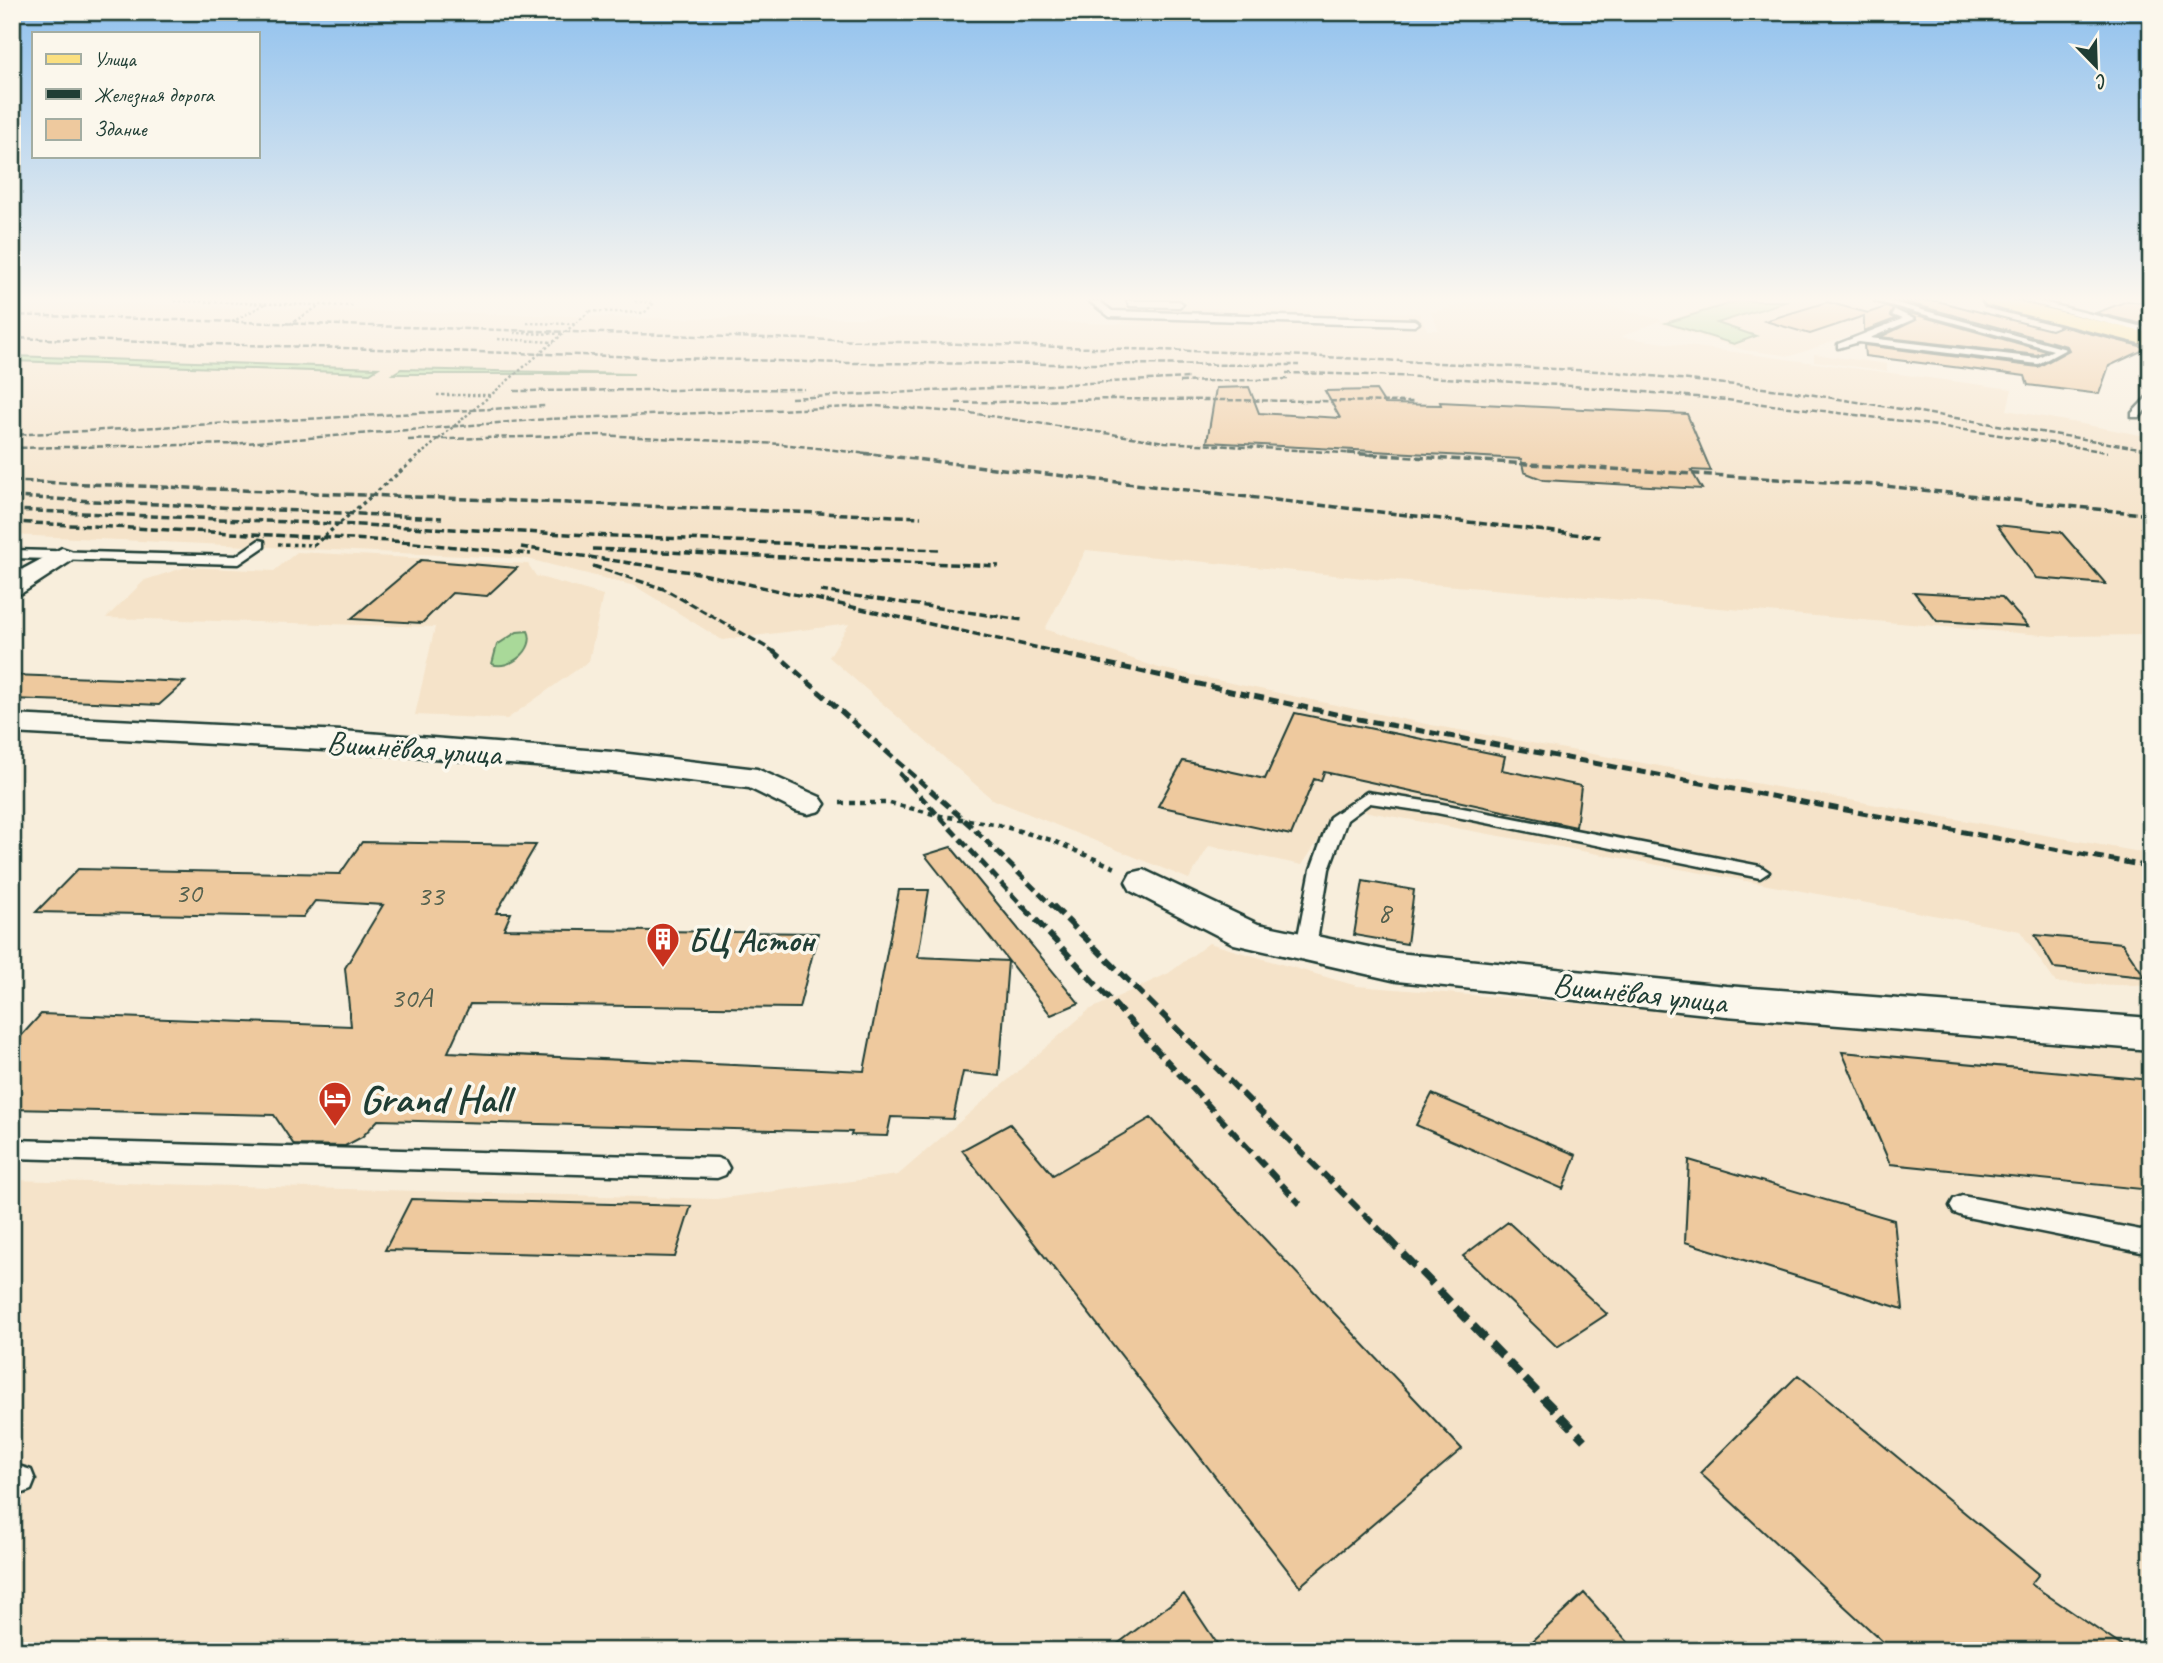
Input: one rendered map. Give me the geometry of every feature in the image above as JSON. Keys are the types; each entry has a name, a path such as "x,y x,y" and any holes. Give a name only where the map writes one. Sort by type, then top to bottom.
{"street":[{"path":"12,587 62,556"},
{"name":"Вишнёвая улица","path":"12,724 342,741 612,762 757,779 808,804"},
{"name":"Вишнёвая улица","path":"1144,882 1248,935 1397,967 1712,1000 2151,1034"}],"lane":[{"path":"2136,415 2151,396"},
{"path":"12,554 239,560 259,544"},
{"path":"1306,947 1320,869 1339,817 1367,797 1437,808 1760,872"},
{"path":"12,1149 718,1168"},
{"path":"1962,1206 2151,1243"}],"path":[{"path":"259,544 314,545 510,379"},
{"path":"437,394 491,395"},
{"path":"808,804 890,803 942,816 995,824 1051,840 1144,882"}],"shaded area":[{"path":"12,379 1934,379 2012,389 2007,410 2151,437 2151,635 2055,636 1384,580 1086,550 1045,629 1159,668 1431,725 2151,854 2151,986 2056,983 2020,931 1341,807 1302,865 1209,846 1189,879 992,799 829,657 849,624 722,640 635,586 528,559 12,535"},
{"path":"297,552 528,564 536,576 603,595 589,661 507,719 415,715 435,627 106,618 145,580 186,567 274,571"},
{"path":"1209,943 1357,986 2151,1049 2151,1651 12,1651 12,1180 716,1199 898,1175 1089,1010 1169,973"}],"green space":[{"path":"528,631 529,645 520,657 506,664 492,664 497,645 517,632"}],"building":[{"path":"2026,379 2104,379 2099,394 2028,385"},
{"path":"1249,387 1259,413 1340,418 1325,391 1376,390 1385,404 1441,405 1440,402 1687,414 1711,471 1691,470 1702,489 1544,480 1524,472 1521,459 1207,442 1216,388"},
{"path":"1997,525 2061,532 2106,584 2036,578"},
{"path":"421,560 517,568 487,596 452,593 422,623 351,619"},
{"path":"1914,592 2002,597 2028,626 1937,621"},
{"path":"12,675 185,682 159,705 12,699"},
{"path":"1295,713 1505,756 1502,770 1581,786 1576,827 1324,772 1321,781 1314,779 1291,835 1158,806 1183,761 1265,779"},
{"path":"362,842 536,845 496,913 511,913 504,929 818,933 799,1008 470,1004 448,1052 864,1071 899,890 929,890 918,957 1008,961 999,1076 963,1072 953,1119 891,1117 887,1136 851,1135 852,1132 378,1120 362,1137 345,1146 294,1145 274,1115 12,1109 12,1046 41,1014 351,1026 345,968 383,905 315,901 303,917 36,912 78,869 340,874"},
{"path":"951,847 1079,1003 1051,1015 925,855"},
{"path":"1363,881 1414,890 1407,944 1354,935"},
{"path":"2035,935 2122,943 2145,977 2054,968"},
{"path":"1842,1052 2151,1080 2151,1190 1890,1164"},
{"path":"1432,1094 1576,1155 1563,1189 1416,1125"},
{"path":"1151,1118 1462,1449 1300,1586 962,1150 1010,1124 1053,1175"},
{"path":"1689,1160 1894,1220 1903,1309 1685,1242"},
{"path":"411,1199 691,1206 675,1257 385,1250"},
{"path":"1508,1222 1607,1314 1557,1347 1463,1256"},
{"path":"1798,1375 2039,1574 2031,1584 2129,1651 1893,1651 1700,1473"},
{"path":"1584,1593 1636,1651 1522,1651"},
{"path":"1184,1594 1222,1651 1108,1651"}],"railway":[{"path":"791,398 1177,379"},
{"path":"1180,382 1288,379"},
{"path":"1444,379 1596,388 1800,408 2107,452"},
{"path":"1676,379 1790,391 2151,450"},
{"path":"514,391 804,389"},
{"path":"956,403 1113,399 1413,402"},
{"path":"12,435 545,406"},
{"path":"232,444 548,419 876,406 970,413 1165,442 1377,455"},
{"path":"408,440 599,435 782,444 877,455"},
{"path":"12,448 240,444"},
{"path":"862,453 1600,537"},
{"path":"1348,453 1876,485 2151,515"},
{"path":"12,481 921,517"},
{"path":"12,497 442,518"},
{"path":"12,510 939,550"},
{"path":"12,522 411,542"},
{"path":"402,542 531,554"},
{"path":"521,547 698,573 1057,652"},
{"path":"593,549 999,566"},
{"path":"593,566 664,589 775,652"},
{"path":"820,591 1023,620"},
{"path":"773,651 973,828 1054,908"},
{"path":"1049,651 1358,719 2151,867"},
{"path":"899,773 1024,908"},
{"path":"1023,906 1300,1204"},
{"path":"1053,906 1386,1236"},
{"path":"1386,1236 1584,1440"}],"place":[{"name":"БЦ Астон","path":"663,969"},
{"name":"Grand Hall","path":"335,1128"}]}
